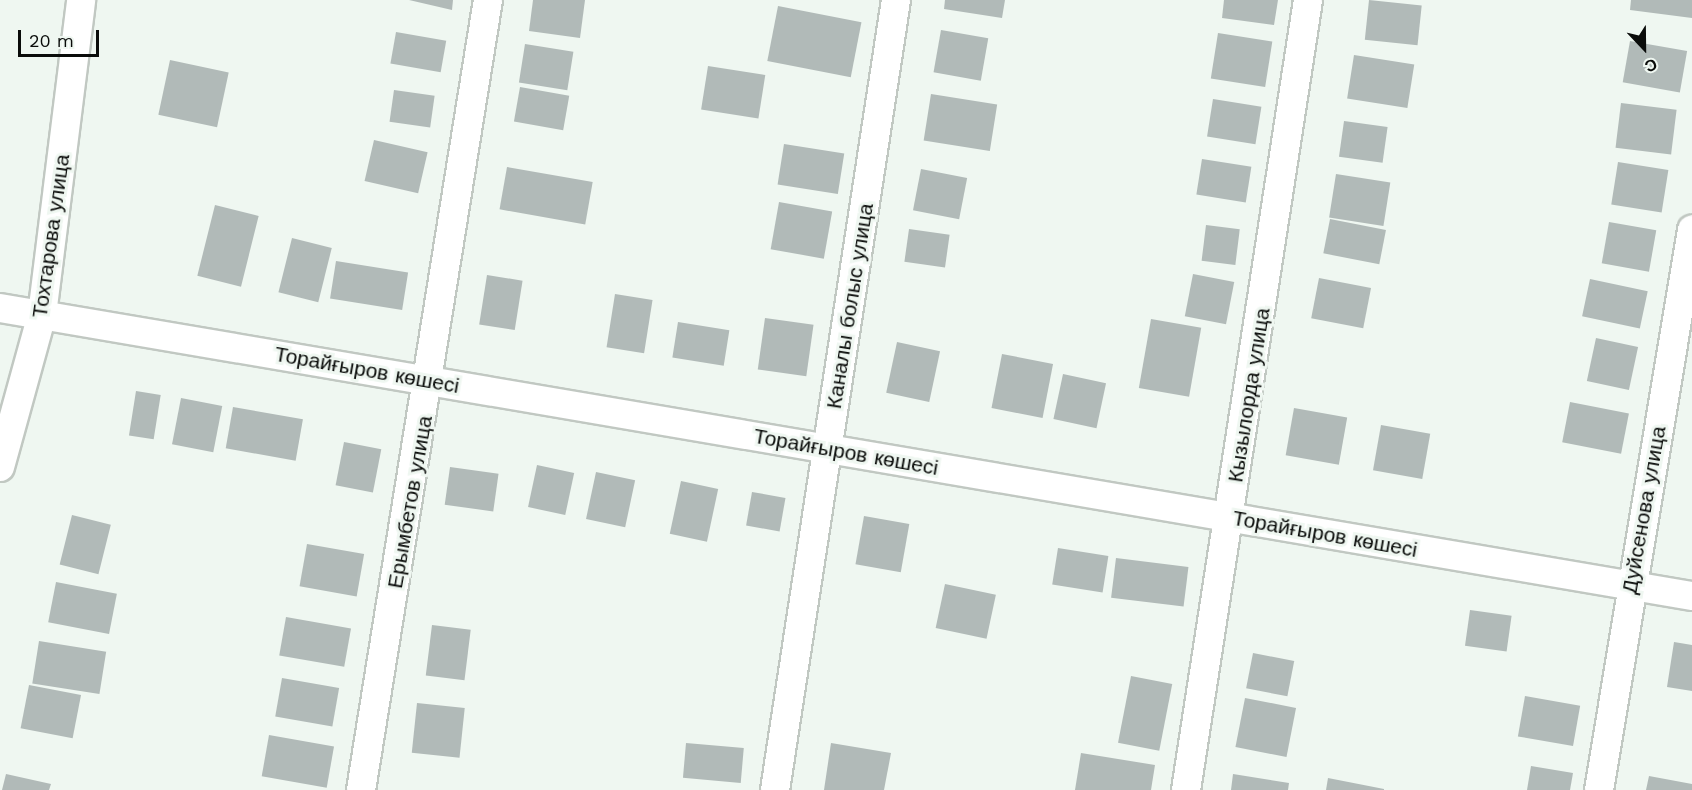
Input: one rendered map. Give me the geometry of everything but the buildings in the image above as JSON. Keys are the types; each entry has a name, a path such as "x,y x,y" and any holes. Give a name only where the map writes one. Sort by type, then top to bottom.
{"street":[{"name":"Тохтарова улица","path":"0,467 42,315 81,0"},
{"name":"Ерымбетов улица","path":"361,790 430,381 488,0"},
{"name":"Каналы болыс улица","path":"776,790 896,0"},
{"name":"Кызылорда улица","path":"1186,790 1230,517 1308,0"},
{"name":"Дуйсенова улица","path":"1599,790 1631,586 1692,230"},
{"name":"Торайғыров көшесі","path":"0,308 1692,596"}]}
